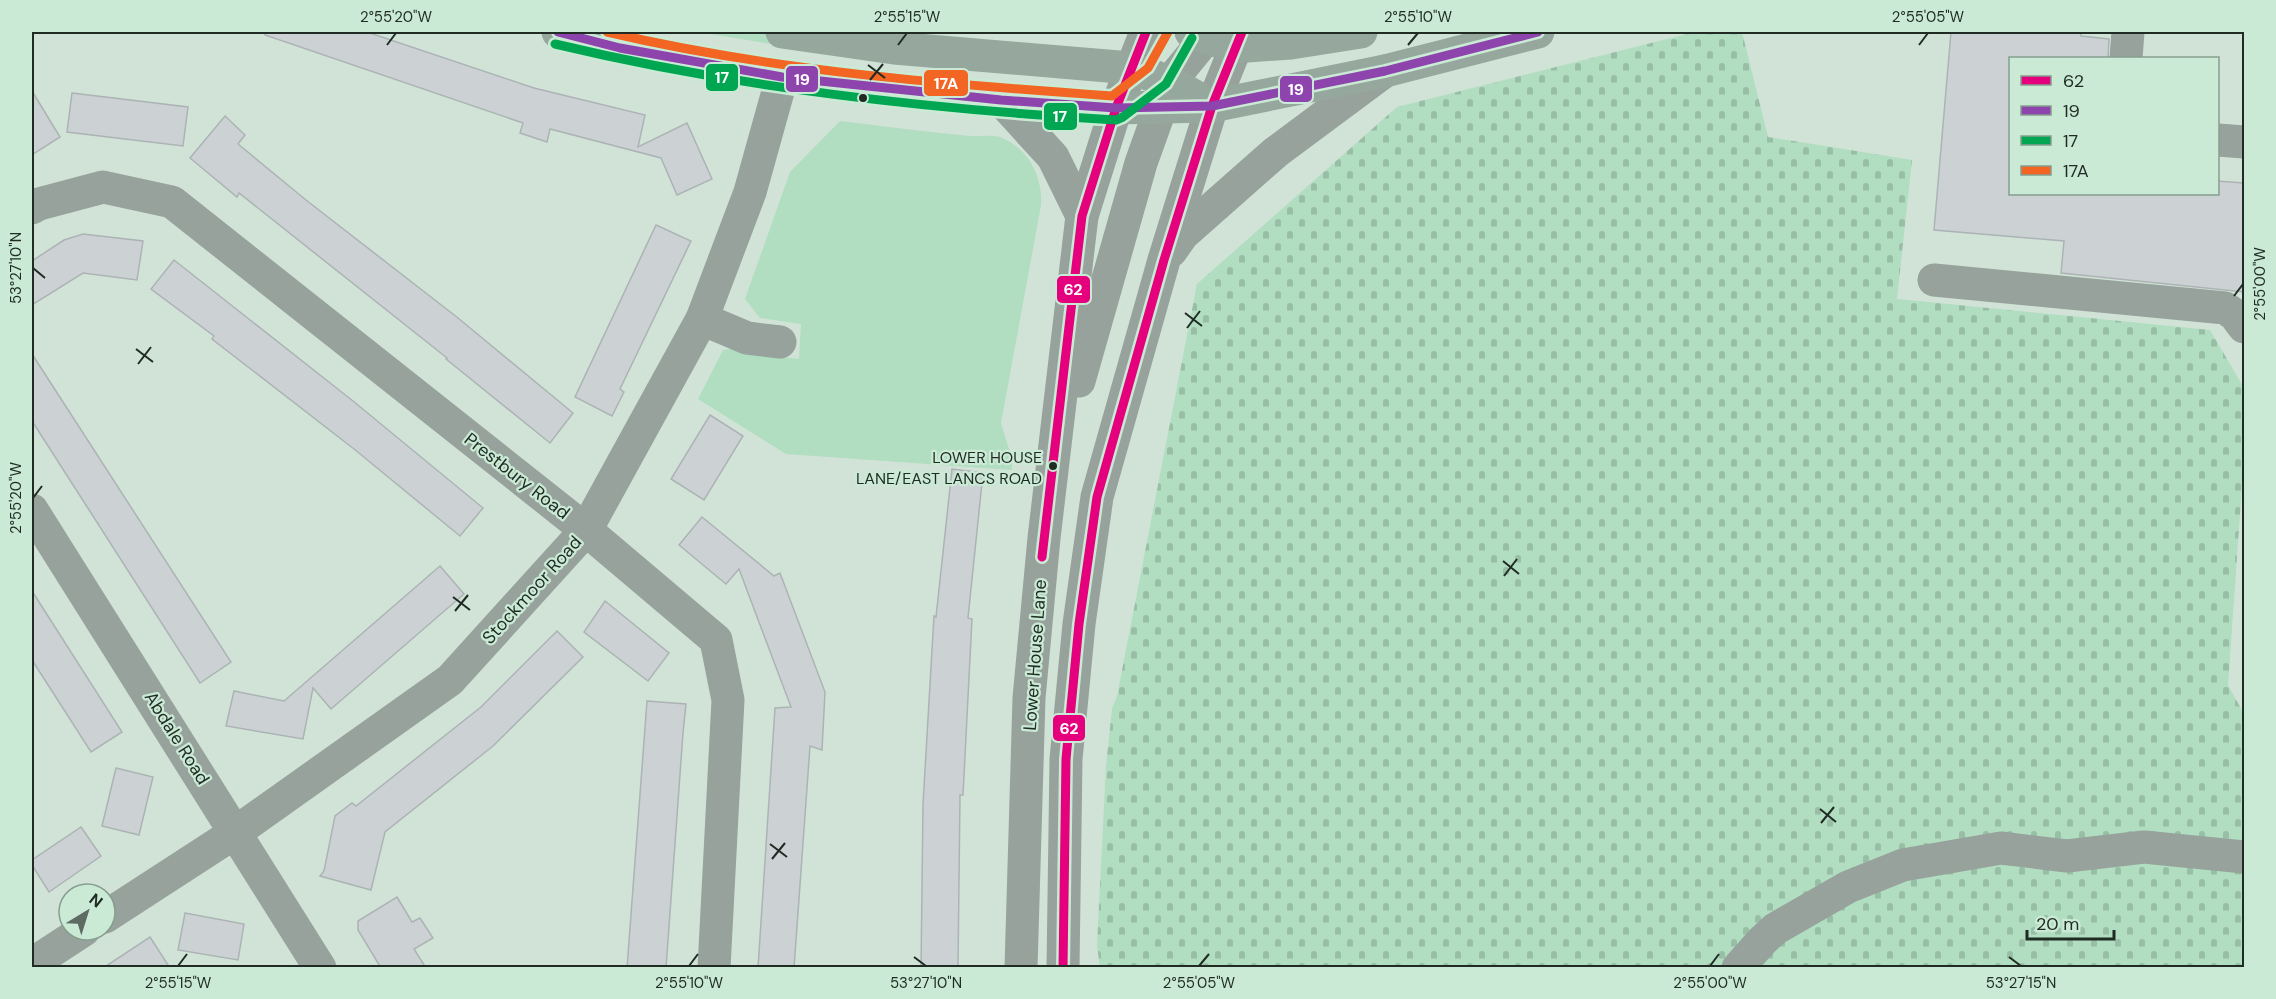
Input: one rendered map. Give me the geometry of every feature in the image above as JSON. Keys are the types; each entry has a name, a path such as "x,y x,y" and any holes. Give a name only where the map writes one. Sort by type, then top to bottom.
{"highway":[{"path":"558,32 620,48 782,77 1000,100 1116,108 1155,83"},
{"path":"783,32 1155,83 1212,106 1385,71 1538,32"},
{"path":"1212,35 1291,43 1361,32"}],"street":[{"path":"1051,478 1141,163 1155,83 1146,32"},
{"path":"2126,57 2128,32"},
{"path":"1155,83 1212,35"},
{"path":"1063,968 1066,759 1079,624 1097,497 1164,260 1212,106 1212,35"},
{"path":"1164,260 1183,234 1276,152 1385,71"},
{"name":"Stockmoor Road","path":"117,908 236,832 450,680 586,530 702,319 750,192 782,77"},
{"path":"1000,100 1053,157 1082,216"},
{"name":"Lower House Lane","path":"1021,968 1029,698 1051,478 1082,216 1116,108"},
{"path":"2219,140 2244,142"},
{"name":"Prestbury Road","path":"32,208 39,204 103,187 172,202 586,530 716,640 728,700 714,968"},
{"path":"1934,280 2226,308 2244,327"},
{"path":"702,319 747,338 780,342"},
{"name":"Abdale Road","path":"32,510 320,968"},
{"path":"1738,968 1775,929 1848,886 1903,865 2001,848 2067,856 2144,847 2244,857"},
{"path":"32,964 66,942"}],"green space":[{"path":"698,32 757,32 815,43 814,51"},
{"path":"1695,32 1742,32 1768,137 1912,160 1897,299 2210,330 2244,388 2244,457 2228,685 2244,714 2244,967 1100,968 1097,945 1106,766 1112,709 1117,696 1197,284 1397,107"},
{"path":"840,121 970,136 999,137 1020,149 1037,175 1041,205 1001,423 1012,459 1012,470 786,454 698,399 723,350 734,348 749,354 799,359 801,324 760,318 745,299 790,172"}],"building":[{"path":"265,32 367,32 534,88 645,115 638,147 687,123 712,179 677,195 661,158 550,129 547,142 520,133 523,123 265,35"},
{"path":"1951,32 2081,32 2081,36 2109,39 2108,57 2009,57 2009,195 2219,195 2219,181 2244,183 2244,292 2061,273 2064,241 1934,230"},
{"path":"32,91 60,137 32,155"},
{"path":"72,93 188,107 183,146 67,132"},
{"path":"225,116 245,135 238,144 458,318 573,413 550,443 239,193 237,197 190,158"},
{"path":"656,225 691,241 620,389 624,392 612,416 575,397"},
{"path":"83,234 143,241 137,280 83,273 32,305 32,261 64,240"},
{"path":"174,260 353,401 483,508 460,536 354,449 212,339 214,336 151,289"},
{"path":"32,354 231,662 200,683 32,421"},
{"path":"710,415 743,436 704,500 671,479"},
{"path":"952,469 983,473 968,618 972,619 963,795 960,795 958,968 921,968 923,804 934,616 936,617"},
{"path":"702,517 774,576 780,573 825,692 822,750 810,746 794,968 758,968 775,708 791,707 739,569 726,584 679,545"},
{"path":"440,566 464,594 331,709 313,688 303,739 226,726 234,691 284,701"},
{"path":"32,591 122,732 91,752 32,660"},
{"path":"605,601 669,653 648,681 584,632"},
{"path":"557,631 583,657 493,746 385,832 371,890 320,876 324,871 335,816 352,803 356,806 481,707"},
{"path":"647,701 686,704 666,968 627,968"},
{"path":"116,768 153,777 139,835 102,826"},
{"path":"81,827 101,856 63,882 57,882 57,886 49,892 32,865 32,860"},
{"path":"397,897 412,922 420,918 433,938 414,949 426,968 381,968 358,930 358,921"},
{"path":"185,913 244,924 238,960 178,950"},
{"path":"150,937 170,968 103,968"}],"transit line":[{"name":"19","path":"558,32 620,48 782,77 1001,100 1116,108 1212,106 1385,71 1538,32"},
{"name":"17A","path":"607,32 732,57 858,74 1112,96 1148,68 1168,32"},
{"name":"62","path":"1042,557 1082,216 1116,108 1146,32"},
{"name":"62","path":"1063,968 1066,759 1079,624 1097,497 1164,260 1212,106 1242,32"},
{"name":"17","path":"555,44 694,73 834,94 974,110 1116,120 1166,84 1192,38"}],"place":[{"name":"LOWER HOUSE LANE/EAST LANCS ROAD","path":"1053,466"}]}
